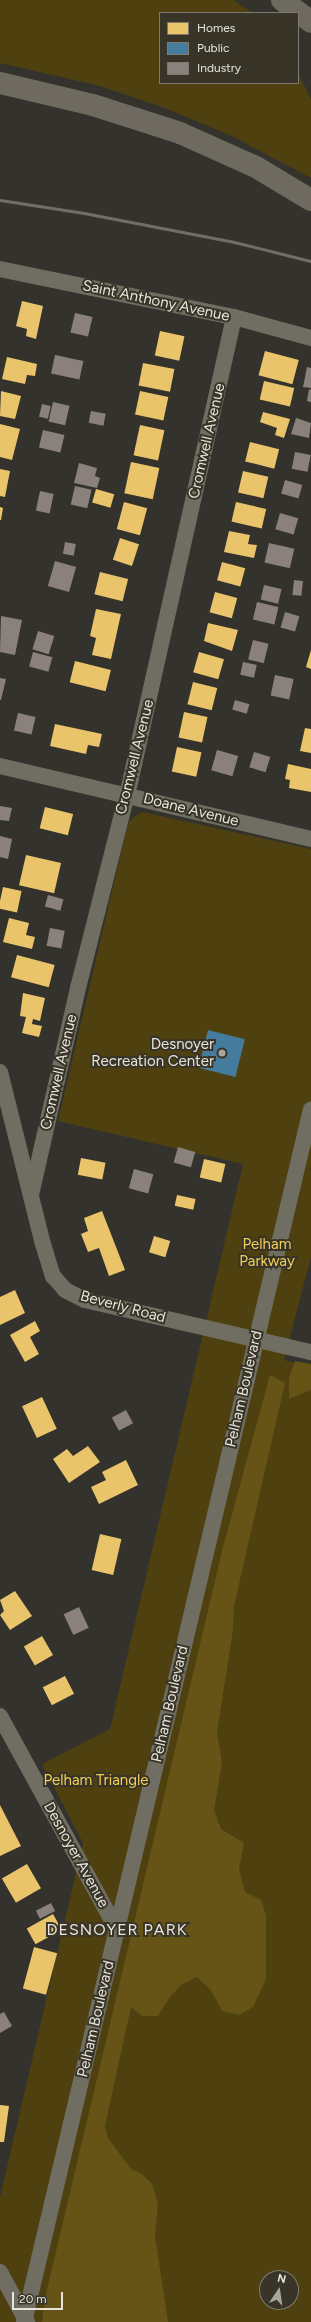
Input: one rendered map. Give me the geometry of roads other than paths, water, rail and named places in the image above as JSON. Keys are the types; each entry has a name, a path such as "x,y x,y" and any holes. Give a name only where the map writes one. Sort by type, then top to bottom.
{"highway":[{"path":"282,0 298,12"},
{"path":"299,13 311,22"},
{"path":"0,83 101,107 180,133 256,167 311,200"}],"street":[{"name":"Saint Anthony Avenue","path":"0,269 234,317 311,338"},
{"name":"Cromwell Avenue","path":"31,1195 78,988 126,794 234,317"},
{"name":"Doane Avenue","path":"0,766 126,794 311,839"},
{"name":"Beverly Road","path":"0,1072 53,1276 65,1290 85,1300 311,1352"},
{"name":"Pelham Boulevard","path":"26,2321 311,1109"},
{"name":"Desnoyer Avenue","path":"0,1716 117,1930"},
{"path":"0,2272 26,2321"}],"railway":[{"path":"0,200 84,213 230,241 311,261"}],"place":[{"name":"Desnoyer Recreation Center","path":"222,1053"}],"district":[{"name":"DESNOYER PARK","path":"117,1930"}],"park label":[{"name":"Pelham Parkway","path":"267,1252"},
{"name":"Pelham Triangle","path":"96,1781"}]}
